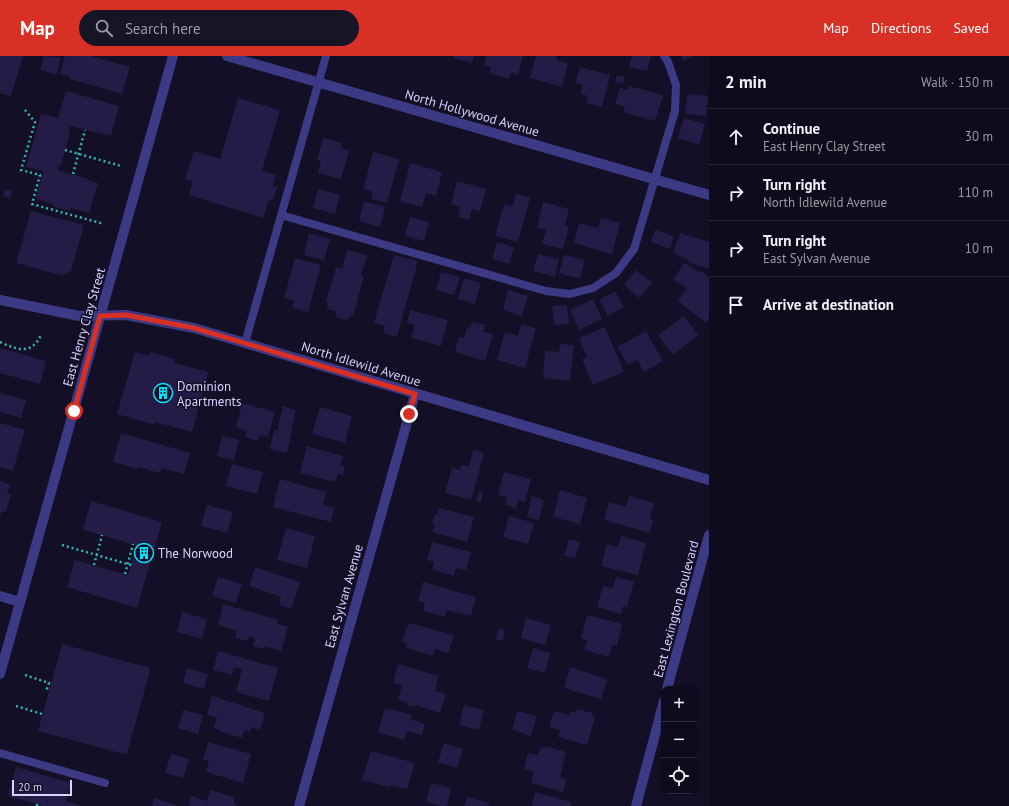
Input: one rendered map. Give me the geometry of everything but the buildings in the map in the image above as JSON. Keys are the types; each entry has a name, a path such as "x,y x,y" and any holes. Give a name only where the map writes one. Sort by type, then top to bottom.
{"street":[{"name":"East Henry Clay Street","path":"0,674 173,56"},
{"name":"North Hollywood Avenue","path":"228,56 709,195"},
{"name":"North Idlewild Avenue","path":"0,300 79,316 126,315 194,328 709,480"},
{"name":"East Sylvan Avenue","path":"299,806 415,394"},
{"name":"East Lexington Boulevard","path":"668,686 709,535"},
{"path":"0,596 20,602"},
{"path":"636,806 661,712"}],"lane":[{"path":"245,343 326,56"},
{"path":"281,214 546,291 570,294 593,288 616,273 634,249 675,111 676,85 668,62 664,56"},
{"path":"0,753 106,783"}],"path":[{"path":"25,110 35,122 22,170 40,175 32,204 104,224"},
{"path":"72,174 85,130"},
{"path":"65,150 121,166"},
{"path":"0,342 17,348 33,348 38,344 41,335"},
{"path":"16,352 17,348"},
{"path":"94,565 102,535"},
{"path":"125,574 129,564 133,544"},
{"path":"62,545 129,564"},
{"path":"25,676 49,683 47,689 49,690"},
{"path":"16,706 42,714"}],"place":[{"name":"Dominion Apartments","path":"163,393"},
{"name":"The Norwood","path":"144,553"}],"route":[{"path":"74,411 100,316 126,315 194,328 415,394 409,414"}]}
